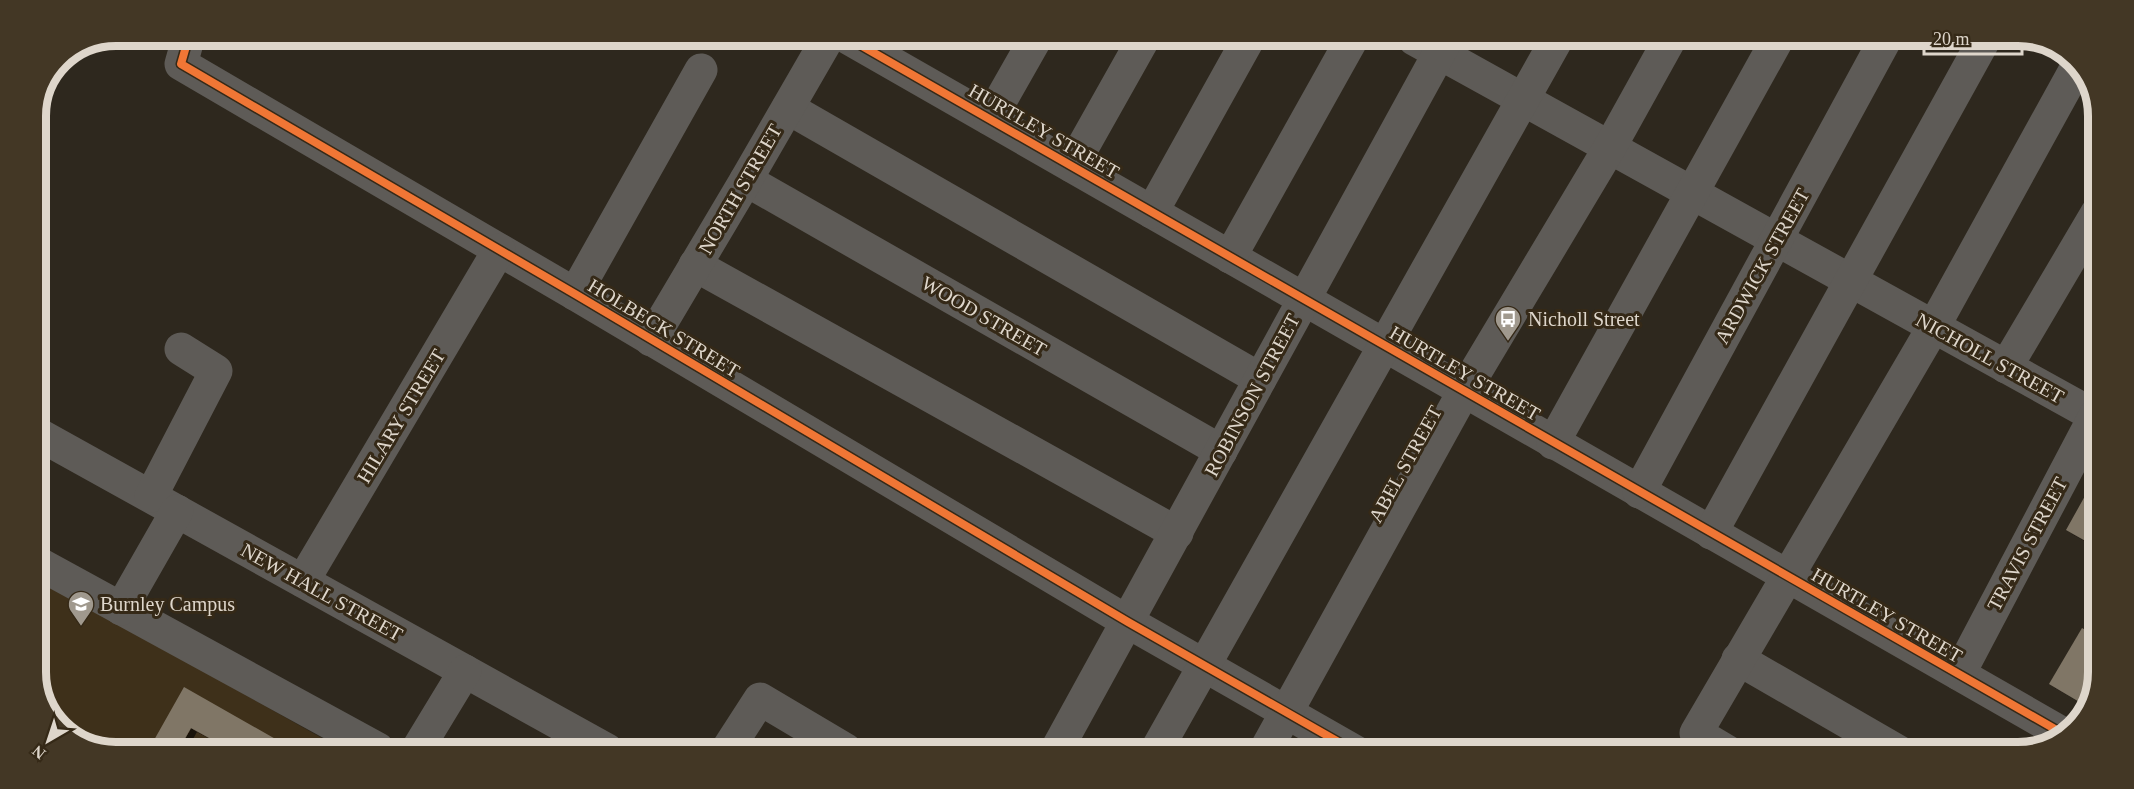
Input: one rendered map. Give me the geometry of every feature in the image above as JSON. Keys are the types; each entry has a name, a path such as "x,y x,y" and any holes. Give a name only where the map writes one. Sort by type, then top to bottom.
{"street":[{"name":"NORTH STREET","path":"651,340 823,46"},
{"name":"HURTLEY STREET","path":"862,46 2058,731"},
{"path":"990,119 1031,46"},
{"path":"1072,166 1140,46"},
{"path":"1152,212 1245,46"},
{"path":"1230,257 1348,46"},
{"name":"ROBINSON STREET","path":"1061,742 1303,299 1432,46"},
{"name":"NICHOLL STREET","path":"1436,46 1523,99 2088,411"},
{"path":"1161,742 1553,46"},
{"name":"ABEL STREET","path":"1269,742 1464,392 1610,147 1666,46"},
{"path":"1553,442 1774,46"},
{"name":"ARDWICK STREET","path":"1639,492 1882,46"},
{"path":"1711,533 1981,46"},
{"name":"HOLBECK STREET","path":"185,50 499,250 1128,622 1339,742"},
{"path":"575,294 701,70"},
{"path":"1706,742 1738,659 1934,326 2073,74"},
{"path":"788,108 1260,379"},
{"name":"WOOD STREET","path":"746,180 1221,451"},
{"path":"2006,367 2087,230"},
{"name":"HILARY STREET","path":"303,581 499,250"},
{"path":"696,265 1177,533"},
{"path":"121,609 164,504 226,377 181,349"},
{"name":"TRAVIS STREET","path":"1959,674 2088,429"},
{"name":"NEW HALL STREET","path":"47,439 594,742"},
{"path":"47,568 365,742"},
{"path":"1738,659 1882,742"},
{"path":"422,742 465,671"},
{"path":"732,742 760,699 833,742"}],"shaded area":[{"name":"Burnley Campus","path":"47,582 329,742 107,742 94,739 78,732 78,711 58,711 52,700 47,677"}],"building":[{"path":"2088,491 2088,542 2066,530"},
{"path":"2082,628 2088,631 2088,673 2081,703 2049,684"},
{"path":"184,687 281,742 216,742 191,728 183,742 153,742"}],"cycle path":[{"path":"186,46 181,64 575,294 1128,622 1338,742"},
{"path":"862,46 2057,731"}],"place":[{"name":"Nicholl Street","path":"1508,342"},
{"name":"Burnley Campus","path":"81,627"}]}
